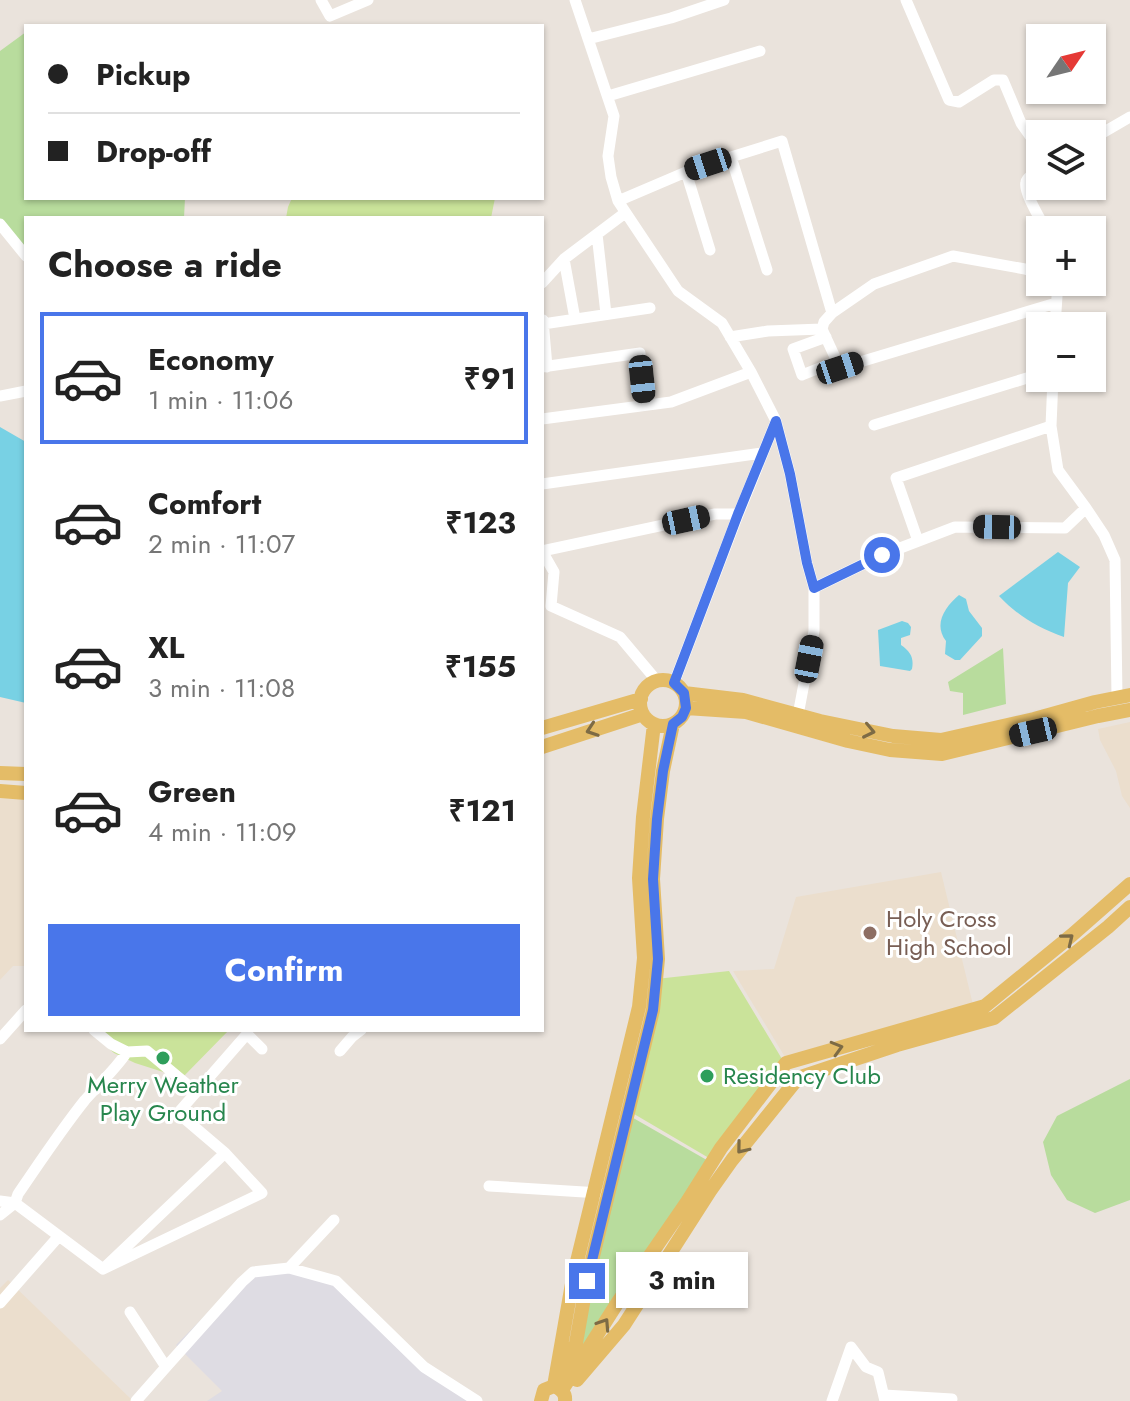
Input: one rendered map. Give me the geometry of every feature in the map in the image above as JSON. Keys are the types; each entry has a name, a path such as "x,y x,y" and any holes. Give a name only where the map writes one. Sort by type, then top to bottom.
{"main road":[{"path":"561,1392 576,1343 639,1008 644,958 639,878 647,688 657,681 666,681 681,695 848,741 894,751 942,754 1130,710"},
{"path":"681,695 743,700 820,721 893,736 941,740 1123,696"},
{"path":"544,728 646,712 664,726 673,724 682,717 681,695"},
{"path":"544,746 646,712"},
{"path":"602,1193 653,1010 658,959 653,879 663,771 673,724"},
{"path":"0,773 24,774"},
{"path":"0,791 24,793"},
{"path":"561,1392 721,1148 786,1063 989,1012 1130,884"},
{"path":"561,1392 624,1325 710,1191 798,1078 989,1012 1108,927 1130,907"},
{"path":"541,1401 544,1390 561,1392"}],"street":[{"path":"321,0 330,16 368,0"},
{"path":"575,0 614,116 608,156 618,201 678,291 722,323 776,421 814,588 814,631 798,715"},
{"path":"588,39 671,18 724,0"},
{"path":"906,0 949,100 959,102 994,80 1003,80 1026,130"},
{"path":"608,96 760,51"},
{"path":"1106,131 1130,117"},
{"path":"618,201 686,172 782,141 832,313"},
{"path":"731,157 767,270"},
{"path":"686,172 710,250"},
{"path":"544,281 564,259 625,213"},
{"path":"0,224 24,254"},
{"path":"597,234 606,314"},
{"path":"1026,269 953,256 874,284 832,313 824,322 824,333 840,368 1056,303"},
{"path":"564,259 575,319"},
{"path":"1056,312 1057,296"},
{"path":"544,320 575,319 650,308"},
{"path":"730,337 768,331 824,333"},
{"path":"824,333 793,349 802,375 837,361"},
{"path":"544,344 545,367 640,353 645,405"},
{"path":"544,419 671,402 751,372"},
{"path":"874,425 1026,378"},
{"path":"0,396 24,391"},
{"path":"1052,392 1051,426 1058,470 1104,535 1115,560 1123,696"},
{"path":"681,695 738,514 776,421"},
{"path":"918,541 896,478 1051,426"},
{"path":"544,484 762,453"},
{"path":"814,588 882,555 955,527 1065,528 1086,508"},
{"path":"544,551 715,514 738,514"},
{"path":"544,554 554,572 546,604 620,637 657,681"},
{"path":"0,1039 24,1012"},
{"path":"96,1032 127,1052 147,1051 196,1092"},
{"path":"340,1051 358,1032"},
{"path":"103,1269 262,1193 225,1153 178,1113 247,1034 262,1049"},
{"path":"0,1215 15,1203 55,1139 127,1052"},
{"path":"754,1105 767,1116"},
{"path":"103,1269 225,1153"},
{"path":"489,1186 602,1193"},
{"path":"0,1201 15,1203 103,1269"},
{"path":"289,1268 334,1220"},
{"path":"0,1303 59,1236"},
{"path":"136,1401 253,1272 289,1268 336,1281 424,1367 477,1401"},
{"path":"130,1312 166,1367"},
{"path":"832,1401 851,1347 866,1367 878,1372 884,1398 952,1399"}],"shaded area":[{"path":"1130,722 1130,808 1122,796 1116,771 1100,740 1098,729"},
{"path":"0,788 24,792 24,966 13,966 0,980"},
{"name":"Holy Cross High School","path":"941,872 974,1009 788,1062 733,971 774,969 796,897"},
{"path":"254,1268 335,1277 419,1359 482,1401 207,1401 222,1391 176,1345"},
{"path":"8,1280 133,1401 0,1401 0,1288"}],"green space":[{"path":"24,33 24,200 185,200 184,216 24,216 24,248 0,219 0,51"},
{"path":"291,200 495,200 491,216 286,216"},
{"path":"1003,648 1006,704 963,715 963,693 950,691 948,682"},
{"name":"Residency Club","path":"729,971 785,1064 714,1161 629,1111 656,979"},
{"name":"Merry Weather Play Ground","path":"89,1032 227,1032 182,1078 114,1053"},
{"path":"1130,1079 1130,1200 1095,1213 1067,1200 1051,1175 1043,1142 1057,1116"},
{"path":"628,1115 712,1163 562,1390"}],"water":[{"path":"0,427 24,441 24,703 0,697"},
{"path":"1058,552 1080,567 1068,583 1064,637 1029,621 999,596"},
{"path":"959,595 966,599 969,611 982,628 982,636 960,660 955,660 945,654 946,641 941,622 945,610"},
{"path":"902,621 911,627 910,635 901,638 901,645 912,658 910,671 880,666 878,630"}],"place":[{"name":"Holy Cross High School","path":"870,933"},
{"name":"Merry Weather Play Ground","path":"163,1058"},
{"name":"Residency Club","path":"707,1076"}],"route":[{"path":"587,1281 653,1010 658,959 653,879 657,819 673,724 682,717 686,708 684,693 674,683 776,421 814,588 882,555"}]}
